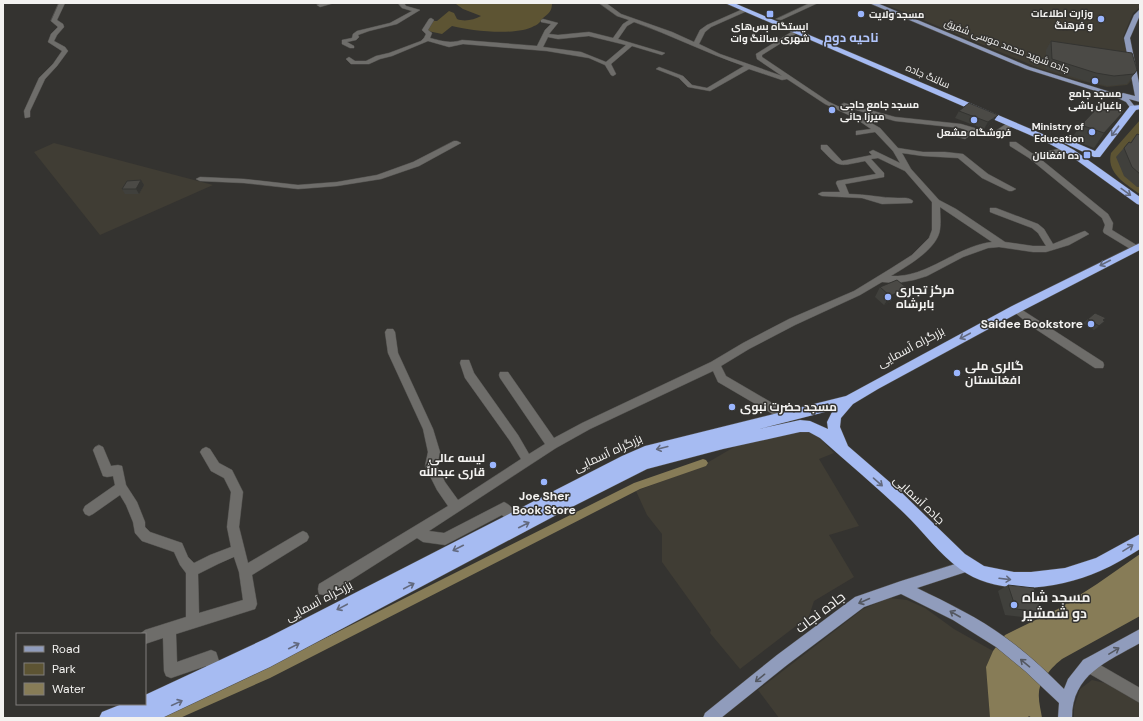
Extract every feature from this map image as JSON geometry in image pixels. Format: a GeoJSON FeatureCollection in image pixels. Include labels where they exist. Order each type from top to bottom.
{"type":"FeatureCollection","features":[{"type":"Feature","properties":{"kind":"highway","name":"سالنگ جاده"},"geometry":{"type":"LineString","coordinates":[[728,3],[779,19],[1096,155]]}},
{"type":"Feature","properties":{"kind":"highway","name":"سالنگ جاده"},"geometry":{"type":"LineString","coordinates":[[743,7],[795,32],[1011,123],[1066,149],[1140,202]]}},
{"type":"Feature","properties":{"kind":"highway"},"geometry":{"type":"LineString","coordinates":[[1112,182],[1099,163],[1096,155],[1138,104]]}},
{"type":"Feature","properties":{"kind":"highway","name":"بزرگراه آسمایی"},"geometry":{"type":"LineString","coordinates":[[146,704],[214,673],[273,644],[608,468],[645,452],[849,400],[874,385],[1016,309],[1137,247]]}},
{"type":"Feature","properties":{"kind":"highway"},"geometry":{"type":"LineString","coordinates":[[849,400],[836,412],[833,420],[834,434],[849,456]]}},
{"type":"Feature","properties":{"kind":"highway"},"geometry":{"type":"LineString","coordinates":[[141,718],[173,705],[242,672],[342,621],[497,538],[655,460],[723,443],[806,426],[825,434],[849,456]]}},
{"type":"Feature","properties":{"kind":"highway","name":"جاده آسمایی"},"geometry":{"type":"LineString","coordinates":[[849,456],[904,504],[968,566]]}},
{"type":"Feature","properties":{"kind":"highway"},"geometry":{"type":"LineString","coordinates":[[968,566],[988,576],[1003,580],[1046,578],[1094,567],[1140,541]]}},
{"type":"Feature","properties":{"kind":"highway","name":"بزرگراه آسمایی"},"geometry":{"type":"LineString","coordinates":[[108,718],[142,705]]}},
{"type":"Feature","properties":{"kind":"main road","name":"جاده شهید محمد موسی شفیق"},"geometry":{"type":"LineString","coordinates":[[872,3],[1039,72],[1138,104]]}},
{"type":"Feature","properties":{"kind":"main road","name":"جاده شهید محمد موسی شفیق"},"geometry":{"type":"LineString","coordinates":[[879,3],[1036,68],[1138,104]]}},
{"type":"Feature","properties":{"kind":"main road"},"geometry":{"type":"LineString","coordinates":[[1138,104],[1127,38],[1140,11]]}},
{"type":"Feature","properties":{"kind":"main road","name":"جاده نجات"},"geometry":{"type":"LineString","coordinates":[[710,718],[782,660],[860,602],[900,587],[968,566]]}},
{"type":"Feature","properties":{"kind":"main road"},"geometry":{"type":"LineString","coordinates":[[900,587],[951,612],[989,634],[1067,701]]}},
{"type":"Feature","properties":{"kind":"main road"},"geometry":{"type":"LineString","coordinates":[[1065,718],[1067,701],[1073,684],[1088,665],[1140,636]]}},
{"type":"Feature","properties":{"kind":"street"},"geometry":{"type":"LineString","coordinates":[[27,117],[27,111],[42,78],[55,65],[65,51],[63,48],[51,42],[54,34],[61,27],[54,20],[54,17],[60,10],[62,3]]}},
{"type":"Feature","properties":{"kind":"street"},"geometry":{"type":"LineString","coordinates":[[320,5],[331,3]]}},
{"type":"Feature","properties":{"kind":"street"},"geometry":{"type":"LineString","coordinates":[[352,47],[344,43],[344,41],[354,39],[356,36],[355,35],[359,32],[400,21],[417,10],[404,7],[401,3]]}},
{"type":"Feature","properties":{"kind":"street"},"geometry":{"type":"LineString","coordinates":[[602,3],[620,15],[696,44],[718,55],[790,80],[794,80]]}},
{"type":"Feature","properties":{"kind":"street"},"geometry":{"type":"LineString","coordinates":[[779,19],[815,3]]}},
{"type":"Feature","properties":{"kind":"street"},"geometry":{"type":"LineString","coordinates":[[696,44],[702,31],[743,7]]}},
{"type":"Feature","properties":{"kind":"street"},"geometry":{"type":"LineString","coordinates":[[428,39],[429,33],[425,30],[431,20]]}},
{"type":"Feature","properties":{"kind":"street"},"geometry":{"type":"LineString","coordinates":[[615,39],[625,25],[633,20]]}},
{"type":"Feature","properties":{"kind":"street"},"geometry":{"type":"LineString","coordinates":[[540,48],[548,30],[556,23],[543,21]]}},
{"type":"Feature","properties":{"kind":"street"},"geometry":{"type":"LineString","coordinates":[[795,32],[758,56],[823,99],[857,117],[877,130],[896,150],[908,170],[936,202],[947,206],[978,231],[1001,243],[1033,250],[1043,250],[1085,234]]}},
{"type":"Feature","properties":{"kind":"street"},"geometry":{"type":"LineString","coordinates":[[547,35],[558,37],[589,34],[615,39],[662,53]]}},
{"type":"Feature","properties":{"kind":"street"},"geometry":{"type":"LineString","coordinates":[[349,59],[353,63],[367,63],[378,57],[390,55],[428,39],[458,45],[462,42],[540,48],[559,52],[582,54],[607,64],[613,74]]}},
{"type":"Feature","properties":{"kind":"street"},"geometry":{"type":"LineString","coordinates":[[607,64],[631,44]]}},
{"type":"Feature","properties":{"kind":"street"},"geometry":{"type":"LineString","coordinates":[[659,68],[681,76],[690,86],[708,90],[749,66]]}},
{"type":"Feature","properties":{"kind":"street"},"geometry":{"type":"LineString","coordinates":[[823,99],[895,119],[960,126],[994,134],[1011,123]]}},
{"type":"Feature","properties":{"kind":"street"},"geometry":{"type":"LineString","coordinates":[[859,133],[877,130]]}},
{"type":"Feature","properties":{"kind":"street"},"geometry":{"type":"LineString","coordinates":[[951,134],[965,137],[974,130]]}},
{"type":"Feature","properties":{"kind":"street"},"geometry":{"type":"LineString","coordinates":[[200,180],[244,181],[298,187],[337,184],[378,177],[393,172],[416,164],[457,143]]}},
{"type":"Feature","properties":{"kind":"street"},"geometry":{"type":"LineString","coordinates":[[1013,144],[1032,156],[1106,216],[1109,220],[1109,227],[1106,231],[1137,247]]}},
{"type":"Feature","properties":{"kind":"street"},"geometry":{"type":"LineString","coordinates":[[824,147],[839,162],[867,159],[875,154],[908,170]]}},
{"type":"Feature","properties":{"kind":"street"},"geometry":{"type":"LineString","coordinates":[[1032,156],[1066,149]]}},
{"type":"Feature","properties":{"kind":"street"},"geometry":{"type":"LineString","coordinates":[[896,150],[923,154],[960,156],[985,176],[1012,189]]}},
{"type":"Feature","properties":{"kind":"street"},"geometry":{"type":"LineString","coordinates":[[867,159],[881,175],[840,183],[847,197],[862,196],[882,201],[909,201]]}},
{"type":"Feature","properties":{"kind":"street"},"geometry":{"type":"LineString","coordinates":[[822,194],[845,194]]}},
{"type":"Feature","properties":{"kind":"street"},"geometry":{"type":"LineString","coordinates":[[324,589],[456,508],[527,460],[586,426],[715,365],[785,325],[857,293],[882,279],[915,257],[929,244],[936,230],[936,202]]}},
{"type":"Feature","properties":{"kind":"street"},"geometry":{"type":"LineString","coordinates":[[993,210],[1004,216],[1023,221],[1037,228],[1051,247]]}},
{"type":"Feature","properties":{"kind":"street"},"geometry":{"type":"LineString","coordinates":[[882,279],[896,281],[916,278],[965,253],[987,245],[1001,243]]}},
{"type":"Feature","properties":{"kind":"street"},"geometry":{"type":"LineString","coordinates":[[1033,250],[1039,258]]}},
{"type":"Feature","properties":{"kind":"street"},"geometry":{"type":"LineString","coordinates":[[1016,309],[1046,331],[1100,365]]}},
{"type":"Feature","properties":{"kind":"street"},"geometry":{"type":"LineString","coordinates":[[390,332],[398,368],[428,429],[434,452],[431,466],[456,508]]}},
{"type":"Feature","properties":{"kind":"street"},"geometry":{"type":"LineString","coordinates":[[465,363],[469,375],[514,438],[527,460]]}},
{"type":"Feature","properties":{"kind":"street"},"geometry":{"type":"LineString","coordinates":[[715,365],[722,379],[787,417]]}},
{"type":"Feature","properties":{"kind":"street"},"geometry":{"type":"LineString","coordinates":[[504,375],[552,445]]}},
{"type":"Feature","properties":{"kind":"street"},"geometry":{"type":"LineString","coordinates":[[99,450],[107,472],[118,470],[121,487],[131,502],[139,522],[138,529],[146,537],[178,547],[184,561],[192,571],[193,621]]}},
{"type":"Feature","properties":{"kind":"street"},"geometry":{"type":"LineString","coordinates":[[146,637],[250,604],[245,572],[233,527],[237,492],[228,474],[215,467],[206,452]]}},
{"type":"Feature","properties":{"kind":"street"},"geometry":{"type":"LineString","coordinates":[[89,510],[121,487]]}},
{"type":"Feature","properties":{"kind":"street"},"geometry":{"type":"LineString","coordinates":[[418,530],[422,536],[444,539],[504,508],[513,518]]}},
{"type":"Feature","properties":{"kind":"street"},"geometry":{"type":"LineString","coordinates":[[245,572],[294,540]]}},
{"type":"Feature","properties":{"kind":"street"},"geometry":{"type":"LineString","coordinates":[[192,571],[214,559],[238,550]]}},
{"type":"Feature","properties":{"kind":"street"},"geometry":{"type":"LineString","coordinates":[[169,629],[171,671],[211,657],[214,673]]}},
{"type":"Feature","properties":{"kind":"street"},"geometry":{"type":"LineString","coordinates":[[1088,665],[1140,696]]}},
{"type":"Feature","properties":{"kind":"shaded area"},"geometry":{"type":"Polygon","coordinates":[[[882,3],[1140,3],[1140,7],[1133,13],[1123,37],[1132,80],[1127,85],[1107,87],[1041,69],[882,3]]]}},
{"type":"Feature","properties":{"kind":"shaded area"},"geometry":{"type":"Polygon","coordinates":[[[54,143],[213,185],[100,235],[34,152],[54,143]]]}},
{"type":"Feature","properties":{"kind":"shaded area"},"geometry":{"type":"Polygon","coordinates":[[[807,431],[817,435],[834,453],[819,459],[859,526],[829,535],[854,577],[814,601],[809,616],[740,669],[710,633],[711,630],[662,562],[662,534],[647,515],[636,491],[700,467],[741,443],[807,431]]]}},
{"type":"Feature","properties":{"kind":"shaded area"},"geometry":{"type":"Polygon","coordinates":[[[889,598],[907,600],[925,608],[954,629],[993,651],[986,667],[990,718],[779,718],[758,690],[863,609],[889,598]]]}},
{"type":"Feature","properties":{"kind":"shaded area"},"geometry":{"type":"Polygon","coordinates":[[[1092,680],[1113,685],[1140,701],[1140,717],[1074,718],[1074,707],[1080,689],[1092,680]]]}},
{"type":"Feature","properties":{"kind":"green space"},"geometry":{"type":"Polygon","coordinates":[[[552,3],[550,12],[539,23],[527,29],[494,32],[470,30],[452,26],[442,34],[428,31],[433,21],[437,21],[449,11],[454,13],[457,19],[460,20],[475,19],[481,16],[463,9],[456,4],[552,3]]]}},
{"type":"Feature","properties":{"kind":"green space"},"geometry":{"type":"Polygon","coordinates":[[[1140,120],[1140,194],[1118,177],[1111,166],[1110,160],[1111,153],[1140,120]]]}},
{"type":"Feature","properties":{"kind":"water"},"geometry":{"type":"Polygon","coordinates":[[[1140,554],[1140,616],[1062,659],[1055,665],[1044,678],[1040,687],[1039,699],[1042,718],[1032,718],[1029,716],[1027,718],[990,718],[986,667],[993,651],[1005,635],[1058,609],[1140,554]]]}},
{"type":"Feature","properties":{"kind":"building"},"geometry":{"type":"Polygon","coordinates":[[[1051,41],[1132,53],[1137,70],[1134,74],[1114,76],[1096,73],[1052,59],[1051,41]]]}},
{"type":"Feature","properties":{"kind":"building"},"geometry":{"type":"Polygon","coordinates":[[[969,103],[998,115],[988,122],[959,111],[969,103]]]}},
{"type":"Feature","properties":{"kind":"building"},"geometry":{"type":"Polygon","coordinates":[[[1102,103],[1124,111],[1104,133],[1081,125],[1102,103]]]}},
{"type":"Feature","properties":{"kind":"building"},"geometry":{"type":"Polygon","coordinates":[[[1137,134],[1140,135],[1140,174],[1132,167],[1124,148],[1129,142],[1131,143],[1137,134]]]}},
{"type":"Feature","properties":{"kind":"building"},"geometry":{"type":"Polygon","coordinates":[[[141,180],[136,189],[122,189],[127,181],[141,180]]]}},
{"type":"Feature","properties":{"kind":"building"},"geometry":{"type":"Polygon","coordinates":[[[897,280],[907,288],[890,296],[880,287],[897,280]]]}},
{"type":"Feature","properties":{"kind":"building"},"geometry":{"type":"Polygon","coordinates":[[[1095,313],[1106,318],[1103,320],[1105,321],[1099,326],[1088,319],[1095,313]]]}},
{"type":"Feature","properties":{"kind":"building"},"geometry":{"type":"Polygon","coordinates":[[[1008,585],[1034,588],[1042,612],[1016,609],[1008,585]]]}},
{"type":"Feature","properties":{"kind":"waterway"},"geometry":{"type":"LineString","coordinates":[[167,718],[266,674],[339,638],[637,486],[703,463]]}},
{"type":"Feature","properties":{"kind":"place","name":"ایستگاه بس‌های شهری سالنگ وات"},"geometry":{"type":"Point","coordinates":[770,14]}},
{"type":"Feature","properties":{"kind":"place","name":"مسجد ولایت"},"geometry":{"type":"Point","coordinates":[861,14]}},
{"type":"Feature","properties":{"kind":"place","name":"وزارت اطلاعات و فرهنگ"},"geometry":{"type":"Point","coordinates":[1101,19]}},
{"type":"Feature","properties":{"kind":"place","name":"مسجد جامع باغبان باشی"},"geometry":{"type":"Point","coordinates":[1095,81]}},
{"type":"Feature","properties":{"kind":"place","name":"مسجد جامع حاجی میرزا جانی"},"geometry":{"type":"Point","coordinates":[832,110]}},
{"type":"Feature","properties":{"kind":"place","name":"فروشگاه مشعل"},"geometry":{"type":"Point","coordinates":[974,120]}},
{"type":"Feature","properties":{"kind":"place","name":"Ministry of Education"},"geometry":{"type":"Point","coordinates":[1092,132]}},
{"type":"Feature","properties":{"kind":"place","name":"ده افغانان"},"geometry":{"type":"Point","coordinates":[1087,155]}},
{"type":"Feature","properties":{"kind":"place","name":"مرکز تجاری بابرشاه"},"geometry":{"type":"Point","coordinates":[888,297]}},
{"type":"Feature","properties":{"kind":"place","name":"Saidee Bookstore"},"geometry":{"type":"Point","coordinates":[1091,324]}},
{"type":"Feature","properties":{"kind":"place","name":"گالری ملی افغانستان"},"geometry":{"type":"Point","coordinates":[957,373]}},
{"type":"Feature","properties":{"kind":"place","name":"مسجد حضرت نبوی"},"geometry":{"type":"Point","coordinates":[732,407]}},
{"type":"Feature","properties":{"kind":"place","name":"لیسه عالی قاری عبدالله"},"geometry":{"type":"Point","coordinates":[493,465]}},
{"type":"Feature","properties":{"kind":"place","name":"Joe Sher Book Store"},"geometry":{"type":"Point","coordinates":[544,482]}},
{"type":"Feature","properties":{"kind":"place","name":"مسجد شاه دو شمشیر"},"geometry":{"type":"Point","coordinates":[1014,605]}},
{"type":"Feature","properties":{"kind":"district","name":"ناحیه دوم"},"geometry":{"type":"Point","coordinates":[851,37]}}]}
